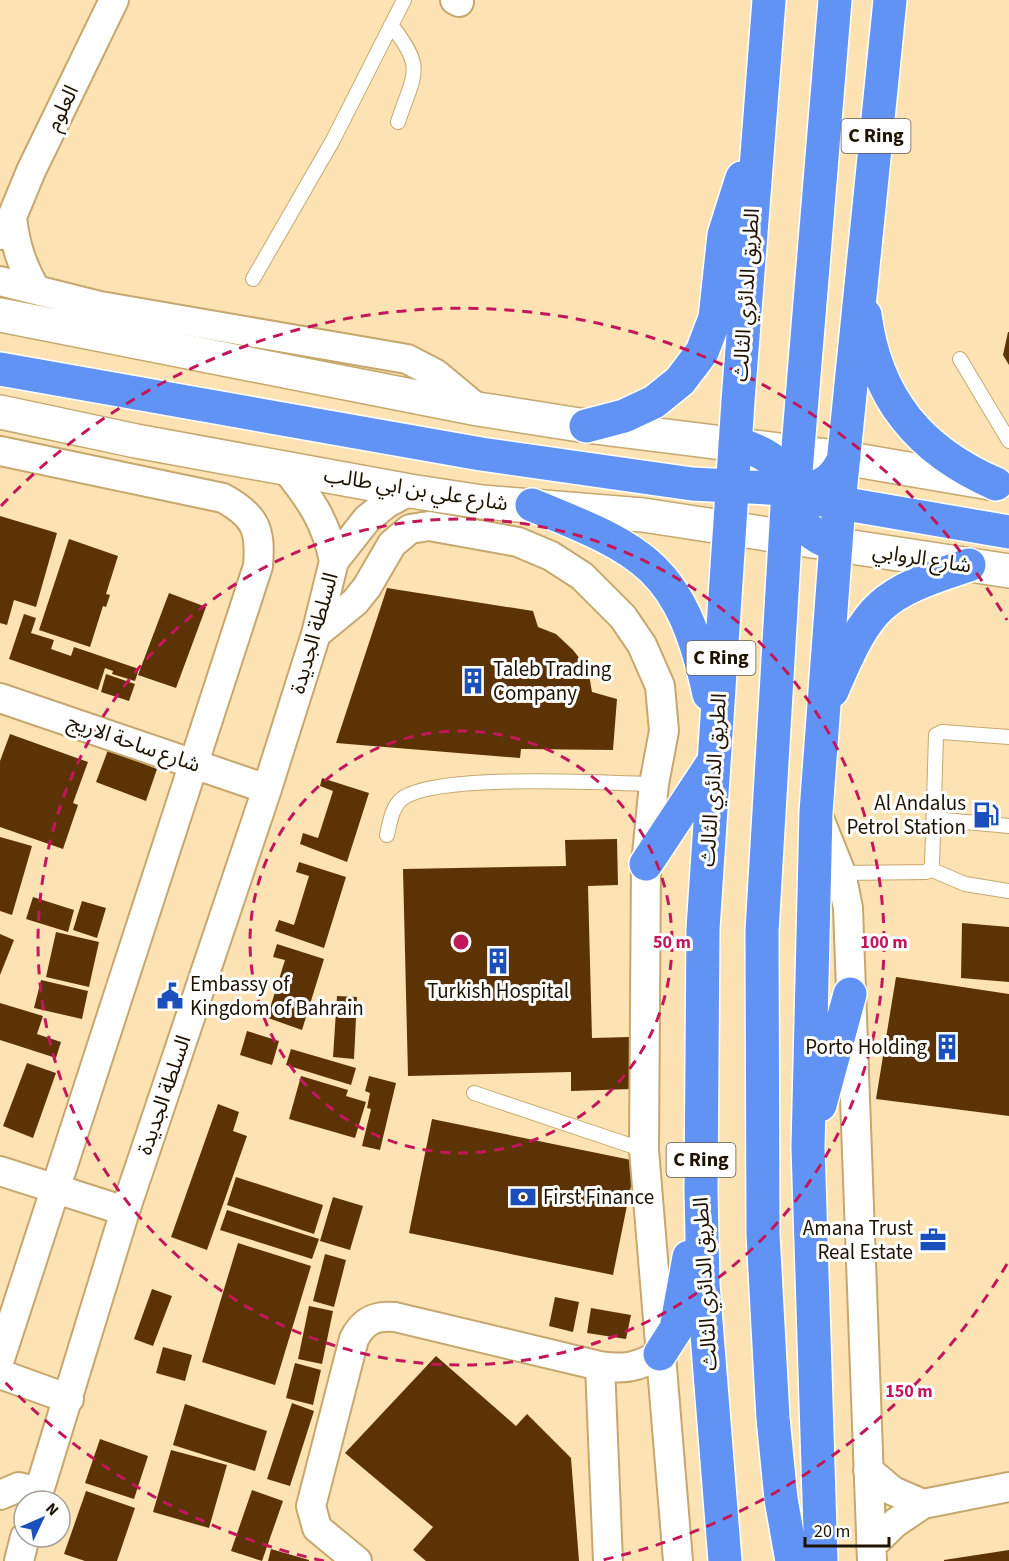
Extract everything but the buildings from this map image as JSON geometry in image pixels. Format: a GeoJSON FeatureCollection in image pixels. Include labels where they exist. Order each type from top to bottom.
{"type":"FeatureCollection","features":[{"type":"Feature","properties":{"kind":"highway","name":"الطريق الدائري الثالث"},"geometry":{"type":"LineString","coordinates":[[725,1561],[704,1296],[701,1190],[704,929],[735,443],[756,150],[770,0]]}},
{"type":"Feature","properties":{"kind":"highway"},"geometry":{"type":"LineString","coordinates":[[792,1561],[781,1499],[773,1418],[763,1234],[762,931],[787,538],[835,0]]}},
{"type":"Feature","properties":{"kind":"highway","name":"C Ring"},"geometry":{"type":"LineString","coordinates":[[821,1561],[808,1147],[816,812],[821,714],[839,503],[890,0]]}},
{"type":"Feature","properties":{"kind":"highway"},"geometry":{"type":"LineString","coordinates":[[586,426],[624,416],[654,402],[680,381],[702,352],[715,318],[724,235],[739,187],[756,150]]}},
{"type":"Feature","properties":{"kind":"highway"},"geometry":{"type":"LineString","coordinates":[[861,273],[868,330],[890,395],[921,437],[934,449],[958,466],[1003,486]]}},
{"type":"Feature","properties":{"kind":"highway"},"geometry":{"type":"LineString","coordinates":[[0,369],[481,454],[692,484],[791,493],[1009,532]]}},
{"type":"Feature","properties":{"kind":"highway"},"geometry":{"type":"LineString","coordinates":[[735,443],[766,454],[780,468],[804,526],[818,538],[836,545]]}},
{"type":"Feature","properties":{"kind":"highway"},"geometry":{"type":"LineString","coordinates":[[729,528],[751,504],[765,498],[810,489],[828,482],[844,458]]}},
{"type":"Feature","properties":{"kind":"highway"},"geometry":{"type":"LineString","coordinates":[[532,505],[616,541],[649,563],[664,580],[680,605],[701,656],[717,727]]}},
{"type":"Feature","properties":{"kind":"highway"},"geometry":{"type":"LineString","coordinates":[[821,714],[856,635],[874,611],[907,587],[969,565]]}},
{"type":"Feature","properties":{"kind":"highway"},"geometry":{"type":"LineString","coordinates":[[646,864],[715,759]]}},
{"type":"Feature","properties":{"kind":"highway"},"geometry":{"type":"LineString","coordinates":[[808,1147],[850,994]]}},
{"type":"Feature","properties":{"kind":"highway"},"geometry":{"type":"LineString","coordinates":[[660,1354],[676,1329],[701,1190]]}},
{"type":"Feature","properties":{"kind":"main road"},"geometry":{"type":"LineString","coordinates":[[0,315],[478,409],[586,426],[844,458],[1003,486]]}},
{"type":"Feature","properties":{"kind":"main road","name":"شارع علي بن ابي طالب"},"geometry":{"type":"LineString","coordinates":[[0,412],[286,469],[410,491],[482,502],[643,515],[836,545]]}},
{"type":"Feature","properties":{"kind":"main road","name":"شارع الروابي"},"geometry":{"type":"LineString","coordinates":[[836,545],[1009,571]]}},
{"type":"Feature","properties":{"kind":"street","name":"العلوم"},"geometry":{"type":"LineString","coordinates":[[36,290],[23,268],[15,243],[6,226],[30,171],[114,0]]}},
{"type":"Feature","properties":{"kind":"street"},"geometry":{"type":"LineString","coordinates":[[0,281],[100,306],[407,359],[436,374],[478,409]]}},
{"type":"Feature","properties":{"kind":"street"},"geometry":{"type":"LineString","coordinates":[[0,451],[223,498],[244,510],[255,525],[260,544],[258,567],[0,1359]]}},
{"type":"Feature","properties":{"kind":"street","name":"السلطة الجديدة"},"geometry":{"type":"LineString","coordinates":[[286,469],[318,511],[329,535],[334,561]]}},
{"type":"Feature","properties":{"kind":"street","name":"السلطة الجديدة"},"geometry":{"type":"LineString","coordinates":[[39,1489],[69,1399],[125,1211],[267,789],[316,634],[334,561],[367,519],[387,503],[410,491]]}},
{"type":"Feature","properties":{"kind":"street"},"geometry":{"type":"LineString","coordinates":[[316,634],[355,602],[367,587],[392,544],[410,528],[429,526],[518,542],[582,576],[623,617],[642,645],[660,686],[664,732],[654,784],[646,864],[644,1150],[678,1561]]}},
{"type":"Feature","properties":{"kind":"street","name":"شارع ساحة الاريج"},"geometry":{"type":"LineString","coordinates":[[0,698],[267,789]]}},
{"type":"Feature","properties":{"kind":"street"},"geometry":{"type":"LineString","coordinates":[[816,812],[841,873],[848,908],[872,1553]]}},
{"type":"Feature","properties":{"kind":"street"},"geometry":{"type":"LineString","coordinates":[[0,1171],[125,1211]]}},
{"type":"Feature","properties":{"kind":"street"},"geometry":{"type":"LineString","coordinates":[[357,1561],[317,1528],[311,1506],[354,1339],[360,1328],[370,1319],[382,1316],[395,1317],[623,1370],[647,1363],[660,1354]]}},
{"type":"Feature","properties":{"kind":"street"},"geometry":{"type":"LineString","coordinates":[[600,1366],[608,1561]]}},
{"type":"Feature","properties":{"kind":"street"},"geometry":{"type":"LineString","coordinates":[[0,1374],[69,1399]]}},
{"type":"Feature","properties":{"kind":"street"},"geometry":{"type":"LineString","coordinates":[[868,1470],[893,1491],[923,1504]]}},
{"type":"Feature","properties":{"kind":"street"},"geometry":{"type":"LineString","coordinates":[[872,1553],[895,1522],[923,1504],[1009,1487]]}},
{"type":"Feature","properties":{"kind":"lane"},"geometry":{"type":"LineString","coordinates":[[254,279],[333,140],[404,0]]}},
{"type":"Feature","properties":{"kind":"lane"},"geometry":{"type":"LineString","coordinates":[[391,25],[413,56],[416,68],[398,122]]}},
{"type":"Feature","properties":{"kind":"lane"},"geometry":{"type":"LineString","coordinates":[[960,359],[1009,441]]}},
{"type":"Feature","properties":{"kind":"lane"},"geometry":{"type":"LineString","coordinates":[[930,869],[936,735],[942,732],[1009,737]]}},
{"type":"Feature","properties":{"kind":"lane"},"geometry":{"type":"LineString","coordinates":[[387,835],[394,809],[402,799],[418,790],[472,783],[654,784]]}},
{"type":"Feature","properties":{"kind":"lane"},"geometry":{"type":"LineString","coordinates":[[934,819],[1009,826]]}},
{"type":"Feature","properties":{"kind":"lane"},"geometry":{"type":"LineString","coordinates":[[841,873],[924,873],[930,869]]}},
{"type":"Feature","properties":{"kind":"lane"},"geometry":{"type":"LineString","coordinates":[[930,869],[965,885],[1009,891]]}},
{"type":"Feature","properties":{"kind":"lane"},"geometry":{"type":"LineString","coordinates":[[474,1093],[644,1150]]}},
{"type":"Feature","properties":{"kind":"place","name":"Taleb Trading Company"},"geometry":{"type":"Point","coordinates":[473,681]}},
{"type":"Feature","properties":{"kind":"place","name":"Al Andalus Petrol Station"},"geometry":{"type":"Point","coordinates":[986,815]}},
{"type":"Feature","properties":{"kind":"place","name":"Turkish Hospital"},"geometry":{"type":"Point","coordinates":[498,961]}},
{"type":"Feature","properties":{"kind":"place","name":"Embassy of Kingdom of Bahrain"},"geometry":{"type":"Point","coordinates":[170,996]}},
{"type":"Feature","properties":{"kind":"place","name":"Porto Holding"},"geometry":{"type":"Point","coordinates":[947,1047]}},
{"type":"Feature","properties":{"kind":"place","name":"First Finance"},"geometry":{"type":"Point","coordinates":[523,1197]}},
{"type":"Feature","properties":{"kind":"place","name":"Amana Trust Real Estate"},"geometry":{"type":"Point","coordinates":[933,1240]}}]}
